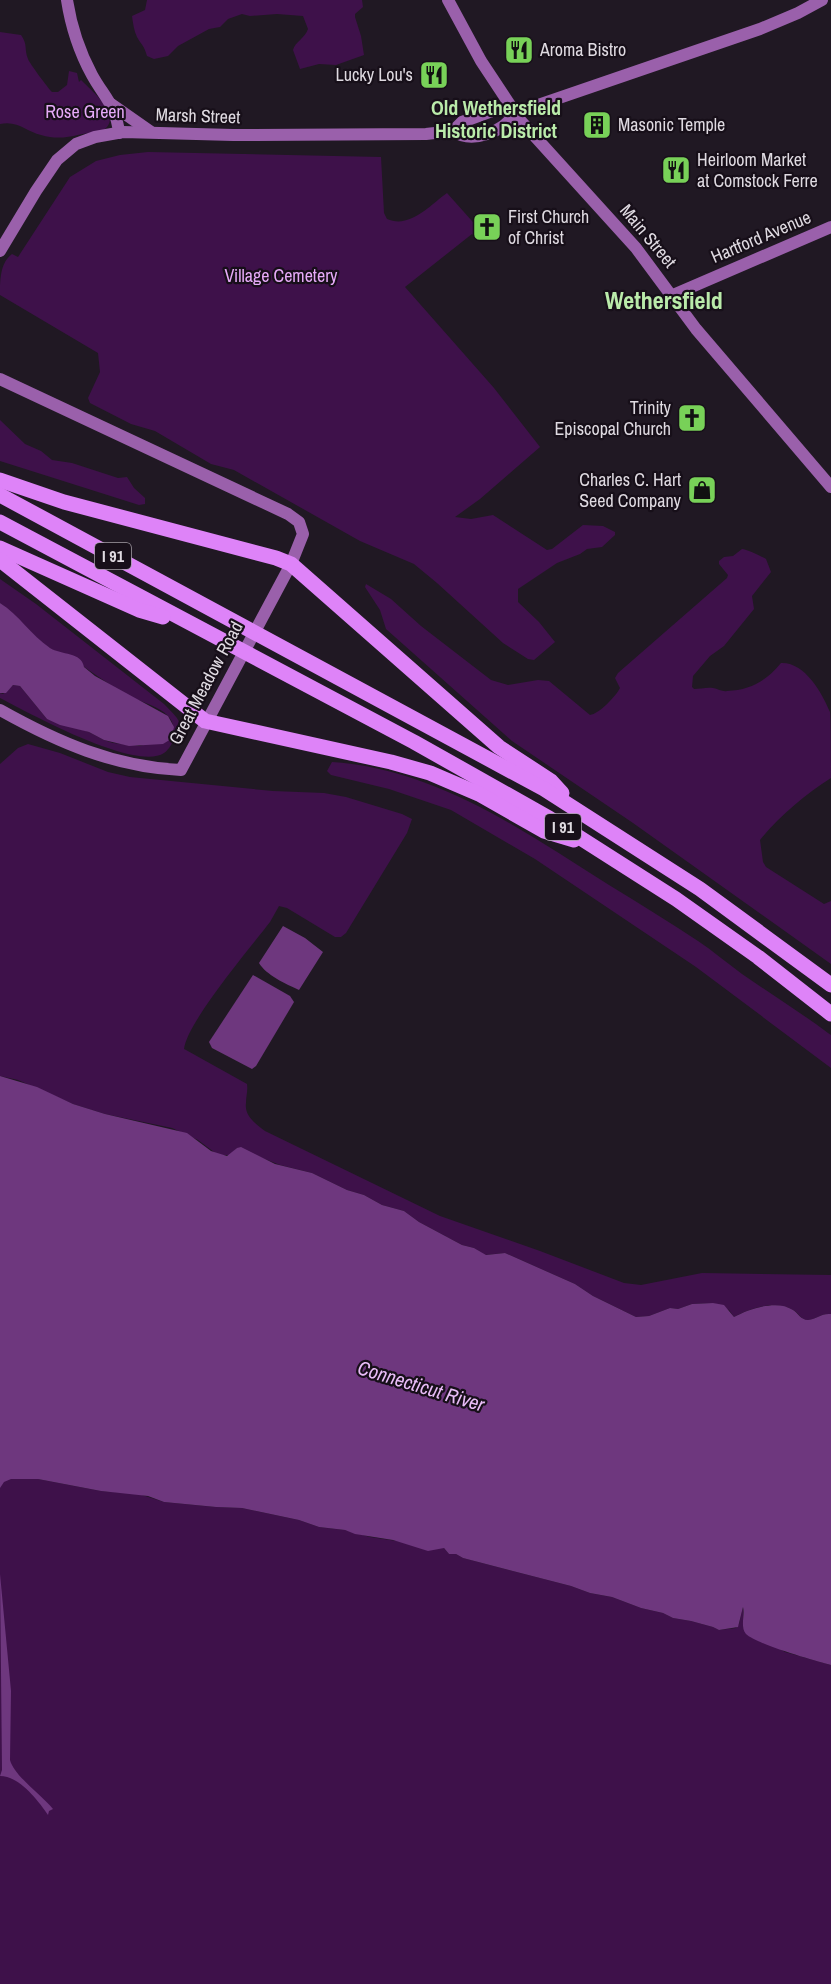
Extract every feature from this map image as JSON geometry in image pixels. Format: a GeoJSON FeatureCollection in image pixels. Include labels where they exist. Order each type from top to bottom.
{"type":"FeatureCollection","features":[{"type":"Feature","properties":{"kind":"highway"},"geometry":{"type":"LineString","coordinates":[[0,480],[64,502],[270,556],[291,564],[485,735],[509,754],[551,781],[581,812]]}},
{"type":"Feature","properties":{"kind":"highway","name":"I 91"},"geometry":{"type":"LineString","coordinates":[[0,495],[501,765],[581,812],[709,895],[831,985]]}},
{"type":"Feature","properties":{"kind":"highway","name":"I 91"},"geometry":{"type":"LineString","coordinates":[[0,522],[469,773],[598,848],[720,930],[831,1014]]}},
{"type":"Feature","properties":{"kind":"highway"},"geometry":{"type":"LineString","coordinates":[[0,549],[139,610],[185,621]]}},
{"type":"Feature","properties":{"kind":"highway"},"geometry":{"type":"LineString","coordinates":[[0,560],[184,707],[205,721],[391,762],[430,773],[478,794],[544,831],[598,848]]}},
{"type":"Feature","properties":{"kind":"street"},"geometry":{"type":"LineString","coordinates":[[67,0],[71,22],[82,54],[93,78],[117,117],[119,133]]}},
{"type":"Feature","properties":{"kind":"street","name":"Main Street"},"geometry":{"type":"LineString","coordinates":[[448,0],[482,61],[530,133],[625,235],[720,358],[831,487]]}},
{"type":"Feature","properties":{"kind":"street"},"geometry":{"type":"LineString","coordinates":[[515,113],[760,29],[798,14],[822,0]]}},
{"type":"Feature","properties":{"kind":"street"},"geometry":{"type":"LineString","coordinates":[[109,102],[152,133]]}},
{"type":"Feature","properties":{"kind":"street","name":"Marsh Street"},"geometry":{"type":"LineString","coordinates":[[0,251],[42,181],[61,156],[76,144],[90,138],[119,133],[350,135],[426,134],[453,131],[465,137],[493,132],[507,124],[515,113],[503,110],[492,111],[462,122],[453,131]]}},
{"type":"Feature","properties":{"kind":"street","name":"Hartford Avenue"},"geometry":{"type":"LineString","coordinates":[[673,295],[831,227]]}},
{"type":"Feature","properties":{"kind":"street","name":"Great Meadow Road"},"geometry":{"type":"LineString","coordinates":[[0,380],[288,514],[301,526],[303,537],[291,564],[205,721],[181,770],[127,764],[87,753],[0,710]]}},
{"type":"Feature","properties":{"kind":"green space"},"geometry":{"type":"Polygon","coordinates":[[[147,0],[362,0],[363,7],[355,14],[355,17],[364,55],[336,65],[319,64],[300,69],[293,50],[308,29],[303,16],[242,14],[178,46],[168,56],[154,59],[147,56],[137,37],[132,16],[145,10],[147,0]]]}},
{"type":"Feature","properties":{"kind":"green space","name":"Rose Green"},"geometry":{"type":"Polygon","coordinates":[[[0,32],[21,35],[29,62],[52,92],[58,92],[67,85],[69,71],[77,73],[79,82],[81,80],[104,105],[110,119],[108,126],[102,131],[57,138],[36,134],[12,124],[0,124],[0,32]]]}},
{"type":"Feature","properties":{"kind":"green space","name":"Village Cemetery"},"geometry":{"type":"Polygon","coordinates":[[[148,152],[381,157],[384,213],[387,219],[404,221],[412,218],[447,193],[480,230],[405,287],[494,388],[540,447],[480,499],[455,517],[471,519],[493,515],[547,550],[552,549],[583,525],[603,526],[615,532],[615,535],[602,547],[587,549],[557,563],[518,589],[518,602],[539,622],[555,642],[534,660],[528,659],[503,643],[414,564],[360,541],[234,470],[211,464],[155,431],[131,424],[90,403],[88,398],[100,372],[98,353],[0,295],[5,262],[12,254],[18,257],[70,177],[96,161],[120,155],[148,152]]]}},
{"type":"Feature","properties":{"kind":"green space"},"geometry":{"type":"Polygon","coordinates":[[[0,420],[25,444],[41,451],[52,460],[72,463],[118,478],[127,477],[134,488],[145,498],[145,504],[139,505],[0,461],[0,420]]]}},
{"type":"Feature","properties":{"kind":"green space"},"geometry":{"type":"Polygon","coordinates":[[[742,549],[766,559],[771,572],[752,596],[754,609],[724,646],[710,656],[693,676],[692,687],[725,691],[743,689],[764,680],[781,663],[790,664],[812,680],[827,704],[830,712],[831,778],[793,806],[760,840],[763,862],[766,867],[824,904],[831,901],[831,964],[633,823],[512,741],[386,629],[380,610],[365,587],[366,584],[391,599],[421,626],[491,680],[508,685],[538,680],[549,681],[590,715],[611,700],[620,688],[615,678],[618,673],[727,578],[728,575],[719,561],[724,557],[733,556],[742,549]]]}},
{"type":"Feature","properties":{"kind":"green space"},"geometry":{"type":"Polygon","coordinates":[[[0,579],[36,604],[172,712],[180,728],[166,752],[150,757],[131,755],[107,748],[57,727],[0,698],[0,693],[3,694],[13,685],[20,686],[47,719],[89,732],[113,743],[139,746],[151,743],[163,744],[171,734],[173,727],[168,716],[160,710],[110,685],[77,662],[42,642],[0,603],[0,579]]]}},
{"type":"Feature","properties":{"kind":"green space"},"geometry":{"type":"Polygon","coordinates":[[[28,744],[60,753],[108,772],[130,777],[273,791],[324,793],[346,797],[412,819],[407,833],[346,933],[341,937],[335,937],[287,908],[279,906],[270,922],[196,1021],[188,1037],[184,1049],[247,1084],[247,1112],[251,1119],[265,1131],[440,1216],[624,1283],[641,1285],[702,1273],[831,1275],[831,1314],[806,1320],[786,1307],[771,1305],[755,1308],[734,1317],[729,1310],[713,1303],[692,1304],[678,1309],[670,1308],[649,1316],[636,1317],[593,1296],[575,1284],[505,1253],[485,1255],[419,1222],[404,1211],[382,1205],[312,1173],[280,1165],[237,1148],[230,1155],[218,1155],[198,1140],[172,1128],[105,1114],[73,1104],[18,1080],[0,1076],[0,764],[18,748],[28,744]]]}},
{"type":"Feature","properties":{"kind":"green space"},"geometry":{"type":"Polygon","coordinates":[[[332,762],[370,767],[443,790],[478,806],[544,844],[698,941],[831,1035],[831,1068],[696,967],[535,859],[451,810],[389,789],[331,775],[327,771],[332,762]]]}},
{"type":"Feature","properties":{"kind":"green space"},"geometry":{"type":"Polygon","coordinates":[[[0,1476],[11,1479],[38,1479],[101,1491],[139,1494],[164,1502],[242,1508],[299,1520],[319,1527],[444,1548],[449,1554],[612,1597],[673,1618],[719,1630],[736,1628],[743,1607],[743,1627],[785,1652],[831,1665],[831,1984],[0,1984],[0,1476]]]}},
{"type":"Feature","properties":{"kind":"water"},"geometry":{"type":"Polygon","coordinates":[[[0,603],[50,648],[75,656],[95,676],[168,716],[174,727],[171,739],[163,744],[129,746],[104,740],[89,732],[60,725],[47,719],[20,686],[13,685],[6,693],[0,693],[0,603]]]}},
{"type":"Feature","properties":{"kind":"water"},"geometry":{"type":"Polygon","coordinates":[[[283,926],[305,938],[323,952],[299,990],[271,975],[259,963],[283,926]]]}},
{"type":"Feature","properties":{"kind":"water"},"geometry":{"type":"Polygon","coordinates":[[[253,975],[290,996],[294,1002],[252,1069],[212,1048],[209,1042],[253,975]]]}},
{"type":"Feature","properties":{"kind":"water","name":"Connecticut River"},"geometry":{"type":"Polygon","coordinates":[[[0,1076],[37,1087],[73,1104],[105,1114],[187,1133],[211,1151],[227,1156],[241,1147],[275,1164],[312,1173],[382,1205],[404,1211],[419,1222],[462,1245],[474,1248],[486,1255],[505,1253],[575,1284],[593,1296],[636,1317],[649,1316],[670,1308],[678,1309],[692,1304],[713,1303],[724,1305],[734,1317],[755,1308],[771,1305],[793,1310],[806,1320],[831,1314],[831,1665],[786,1652],[752,1638],[743,1628],[743,1607],[738,1627],[719,1630],[673,1618],[612,1597],[449,1554],[444,1548],[428,1551],[393,1540],[319,1527],[299,1520],[242,1508],[164,1502],[148,1496],[101,1491],[38,1479],[11,1479],[4,1482],[0,1488],[0,1076]]]}},
{"type":"Feature","properties":{"kind":"water"},"geometry":{"type":"Polygon","coordinates":[[[0,1574],[11,1691],[10,1760],[22,1779],[53,1809],[48,1815],[21,1784],[0,1776],[2,1770],[0,1574]]]}},
{"type":"Feature","properties":{"kind":"place","name":"Aroma Bistro"},"geometry":{"type":"Point","coordinates":[519,50]}},
{"type":"Feature","properties":{"kind":"place","name":"Lucky Lou's"},"geometry":{"type":"Point","coordinates":[434,75]}},
{"type":"Feature","properties":{"kind":"place","name":"Masonic Temple"},"geometry":{"type":"Point","coordinates":[597,125]}},
{"type":"Feature","properties":{"kind":"place","name":"Heirloom Market at Comstock Ferre"},"geometry":{"type":"Point","coordinates":[676,170]}},
{"type":"Feature","properties":{"kind":"place","name":"First Church of Christ"},"geometry":{"type":"Point","coordinates":[487,227]}},
{"type":"Feature","properties":{"kind":"place","name":"Trinity Episcopal Church"},"geometry":{"type":"Point","coordinates":[692,418]}},
{"type":"Feature","properties":{"kind":"place","name":"Charles C. Hart Seed Company"},"geometry":{"type":"Point","coordinates":[702,490]}},
{"type":"Feature","properties":{"kind":"district","name":"Old Wethersfield Historic District"},"geometry":{"type":"Point","coordinates":[496,120]}},
{"type":"Feature","properties":{"kind":"district","name":"Wethersfield"},"geometry":{"type":"Point","coordinates":[664,301]}}]}
